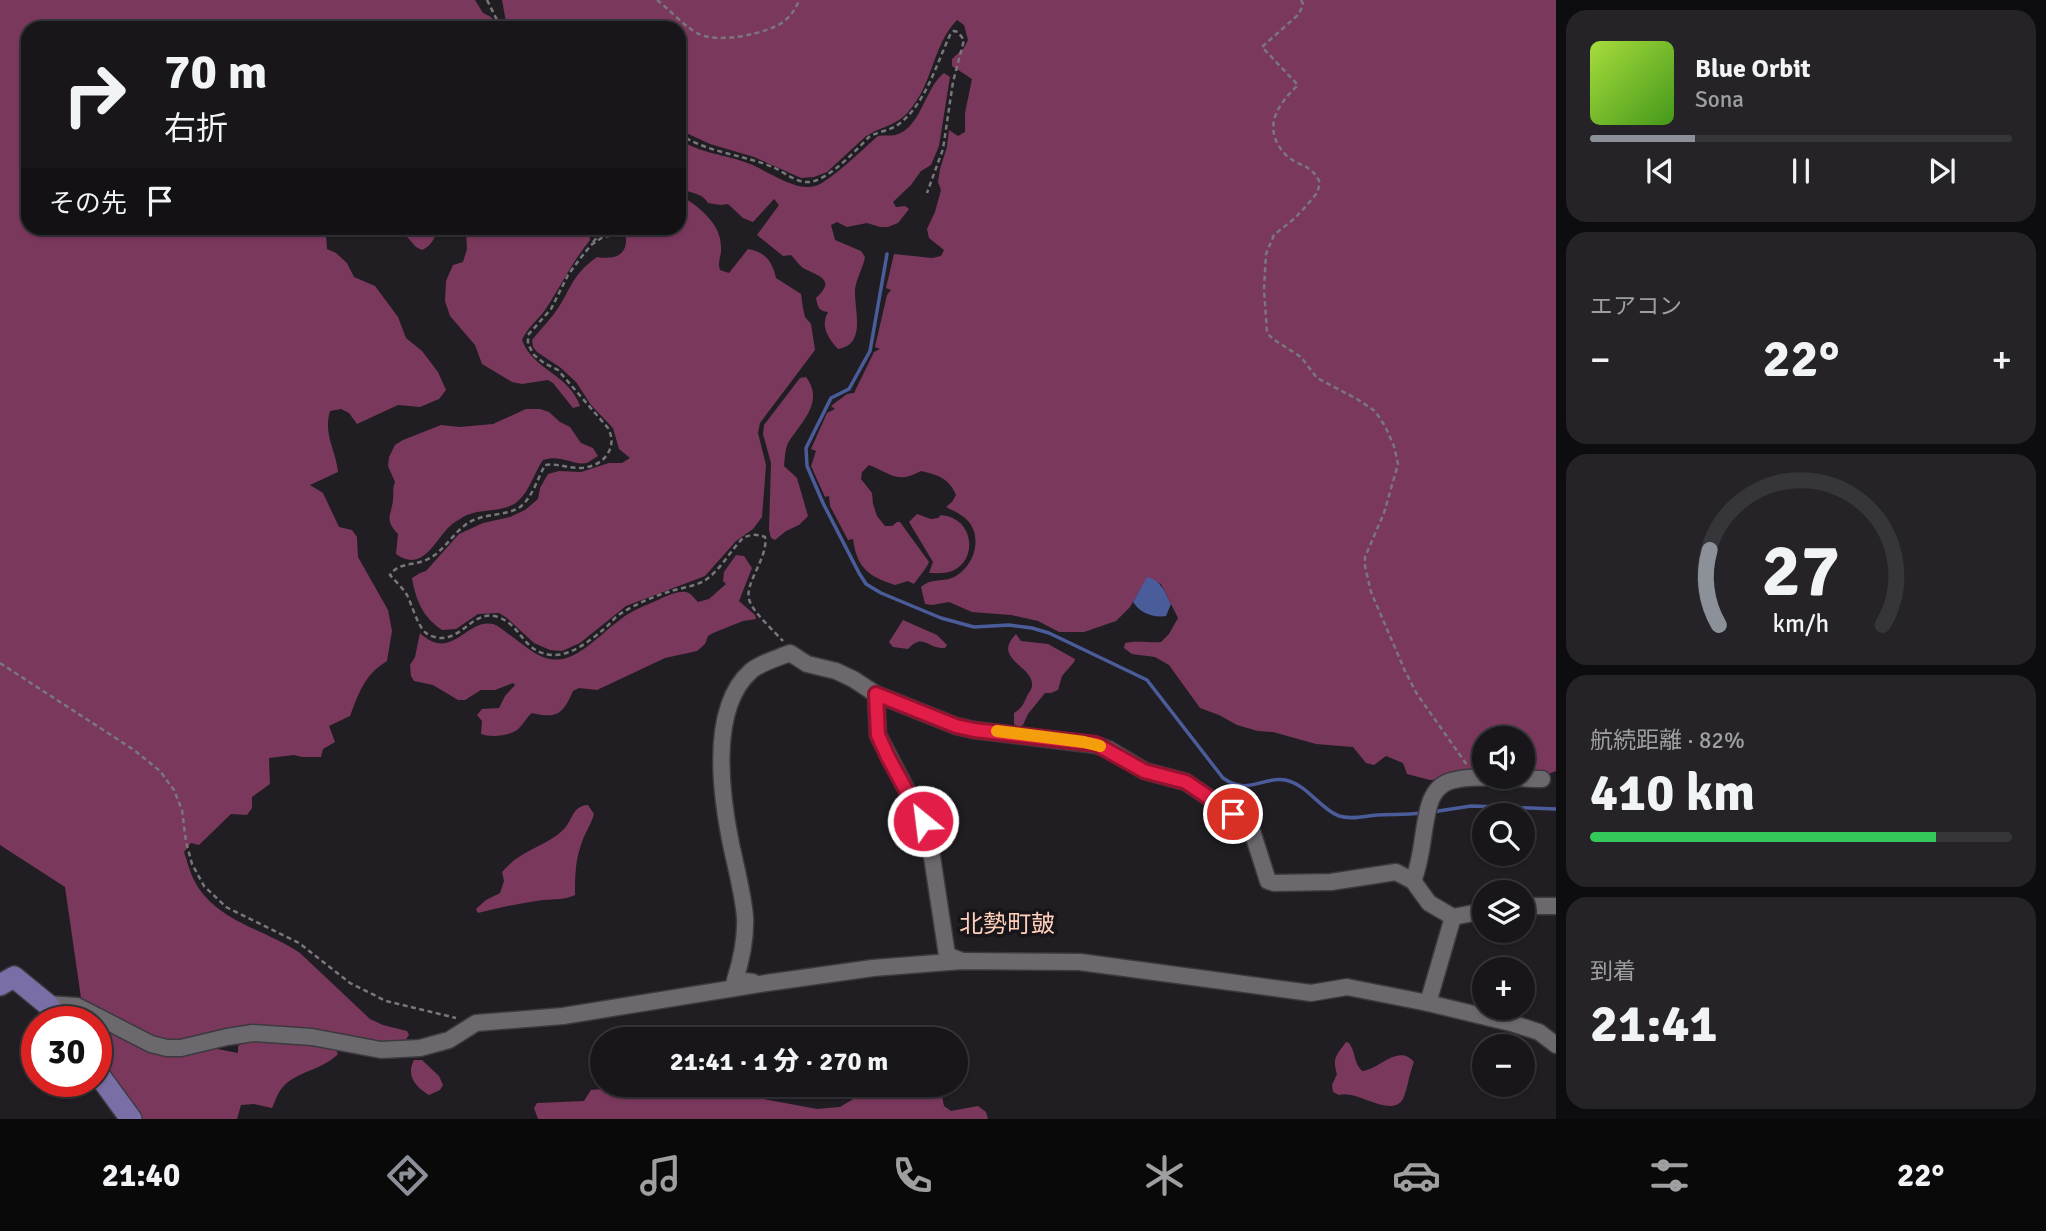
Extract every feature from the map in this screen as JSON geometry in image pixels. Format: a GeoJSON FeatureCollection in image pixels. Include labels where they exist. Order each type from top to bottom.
{"type":"FeatureCollection","features":[{"type":"Feature","properties":{"kind":"main road"},"geometry":{"type":"LineString","coordinates":[[5,976],[47,1004]]}},
{"type":"Feature","properties":{"kind":"main road"},"geometry":{"type":"LineString","coordinates":[[112,1093],[131,1119]]}},
{"type":"Feature","properties":{"kind":"street"},"geometry":{"type":"LineString","coordinates":[[766,983],[735,980],[741,961],[745,919],[723,791],[722,749],[725,719],[735,690],[752,670],[789,653],[807,664],[844,675],[876,694],[956,726],[1096,744],[1144,771],[1186,782],[1251,828],[1268,881],[1331,882],[1396,872],[1413,881],[1429,903],[1453,917],[1472,913]]}},
{"type":"Feature","properties":{"kind":"street"},"geometry":{"type":"LineString","coordinates":[[876,694],[878,735],[929,837],[947,955],[962,961]]}},
{"type":"Feature","properties":{"kind":"street"},"geometry":{"type":"LineString","coordinates":[[1413,881],[1419,867],[1428,811],[1436,790],[1452,780],[1471,778],[1542,779]]}},
{"type":"Feature","properties":{"kind":"street"},"geometry":{"type":"LineString","coordinates":[[1535,906],[1556,906]]}},
{"type":"Feature","properties":{"kind":"street"},"geometry":{"type":"LineString","coordinates":[[1428,1003],[1453,917]]}},
{"type":"Feature","properties":{"kind":"street"},"geometry":{"type":"LineString","coordinates":[[47,1004],[77,1006],[151,1044],[167,1048],[181,1048],[253,1034],[312,1037],[381,1050],[420,1048],[449,1040],[476,1023],[563,1016],[873,968],[962,961],[1080,962],[1311,993],[1347,987],[1511,1023],[1539,1032],[1556,1045]]}},
{"type":"Feature","properties":{"kind":"path"},"geometry":{"type":"LineString","coordinates":[[487,0],[498,21]]}},
{"type":"Feature","properties":{"kind":"path"},"geometry":{"type":"LineString","coordinates":[[657,0],[682,21]]}},
{"type":"Feature","properties":{"kind":"path"},"geometry":{"type":"LineString","coordinates":[[686,25],[696,33],[708,37],[744,36],[774,27],[793,12],[799,0]]}},
{"type":"Feature","properties":{"kind":"path"},"geometry":{"type":"LineString","coordinates":[[1301,0],[1303,4],[1299,14],[1262,47],[1298,85],[1278,108],[1272,123],[1277,142],[1288,156],[1315,173],[1320,183],[1317,193],[1296,218],[1274,235],[1266,254],[1264,289],[1267,333],[1272,340],[1301,357],[1317,378],[1375,411],[1385,425],[1398,464],[1384,513],[1365,557],[1371,592],[1405,671],[1465,762],[1471,778]]}},
{"type":"Feature","properties":{"kind":"path"},"geometry":{"type":"LineString","coordinates":[[686,138],[696,144],[774,168],[807,183],[814,181],[835,169],[869,137],[896,126],[908,116],[923,96],[954,31],[964,40],[953,82],[943,149],[927,194]]}},
{"type":"Feature","properties":{"kind":"path"},"geometry":{"type":"LineString","coordinates":[[599,235],[568,275],[551,309],[528,335],[528,344],[534,355],[558,370],[608,428],[612,436],[608,453],[592,466],[580,468],[545,465],[522,505],[465,524],[426,561],[398,567],[390,575],[405,592],[425,633],[441,638],[451,636],[478,617],[486,615],[498,617],[515,628],[531,649],[541,653],[564,654],[577,648],[627,610],[665,593],[705,580],[743,538],[760,535],[765,537],[767,546],[748,594],[750,603],[789,653]]}},
{"type":"Feature","properties":{"kind":"path"},"geometry":{"type":"LineString","coordinates":[[591,245],[610,235]]}},
{"type":"Feature","properties":{"kind":"path"},"geometry":{"type":"LineString","coordinates":[[0,663],[134,750],[159,771],[174,790],[182,810],[192,864],[204,887],[226,907],[299,943],[350,983],[386,1001],[476,1023]]}},
{"type":"Feature","properties":{"kind":"shaded area"},"geometry":{"type":"Polygon","coordinates":[[[0,0],[475,0],[483,13],[494,21],[21,21],[21,235],[326,235],[327,249],[347,263],[354,277],[375,286],[398,317],[406,338],[422,351],[438,372],[446,390],[439,399],[420,407],[398,405],[357,424],[349,413],[341,409],[330,411],[328,428],[338,472],[310,485],[323,493],[339,527],[352,530],[357,537],[358,557],[388,610],[392,631],[387,661],[368,678],[350,716],[329,726],[335,742],[323,749],[321,757],[294,755],[269,758],[270,784],[252,797],[252,808],[247,815],[231,814],[199,845],[191,843],[184,852],[193,878],[213,904],[241,923],[300,953],[370,1019],[407,1031],[409,1035],[404,1042],[392,1044],[302,1031],[194,1041],[163,1041],[112,1016],[112,1006],[92,1006],[81,998],[65,887],[0,845],[0,0]]]}},
{"type":"Feature","properties":{"kind":"shaded area"},"geometry":{"type":"Polygon","coordinates":[[[502,0],[1556,0],[1556,771],[1535,776],[1535,726],[1472,726],[1472,776],[1430,780],[1407,774],[1403,763],[1386,756],[1374,765],[1366,763],[1353,747],[1316,744],[1273,732],[1258,731],[1237,725],[1200,708],[1169,665],[1155,657],[1132,654],[1124,648],[1125,643],[1129,642],[1161,642],[1178,618],[1161,584],[1147,578],[1130,607],[1116,621],[1084,632],[1059,632],[1038,621],[1011,615],[972,612],[949,602],[925,604],[921,587],[929,582],[959,574],[970,561],[975,545],[973,529],[969,522],[946,507],[956,495],[953,489],[942,478],[933,474],[921,471],[900,477],[869,465],[862,472],[861,479],[872,493],[877,516],[885,526],[900,522],[929,562],[914,584],[908,581],[895,585],[865,570],[857,557],[853,539],[848,540],[830,506],[829,496],[825,497],[811,466],[816,451],[811,449],[827,413],[835,409],[831,406],[847,394],[854,393],[874,352],[880,349],[875,347],[887,295],[891,290],[886,288],[894,254],[932,258],[941,256],[944,250],[929,238],[927,229],[941,190],[938,182],[949,130],[958,136],[965,132],[965,113],[972,79],[952,66],[952,59],[968,40],[964,25],[957,20],[949,30],[923,90],[903,117],[865,137],[827,172],[801,178],[754,157],[710,144],[686,133],[686,21],[506,21],[502,0]]]}},
{"type":"Feature","properties":{"kind":"shaded area"},"geometry":{"type":"Polygon","coordinates":[[[944,73],[950,77],[939,146],[931,165],[921,171],[893,202],[896,207],[905,206],[909,209],[898,223],[888,227],[867,223],[847,227],[837,222],[831,225],[835,240],[861,251],[865,257],[855,290],[856,334],[847,346],[838,349],[826,332],[828,312],[818,307],[816,298],[825,286],[823,279],[803,268],[791,255],[783,256],[757,235],[779,205],[774,199],[753,222],[743,218],[728,204],[708,203],[702,197],[686,190],[686,143],[750,164],[791,184],[815,186],[838,171],[878,136],[895,135],[911,125],[944,73]]]}},
{"type":"Feature","properties":{"kind":"shaded area"},"geometry":{"type":"Polygon","coordinates":[[[686,199],[707,216],[717,230],[721,247],[720,270],[729,273],[748,249],[759,252],[770,262],[776,278],[801,294],[805,317],[811,324],[815,350],[760,423],[758,433],[766,465],[762,517],[705,576],[626,606],[580,643],[562,651],[550,650],[534,643],[499,613],[478,614],[456,629],[442,630],[421,608],[412,578],[426,571],[459,534],[483,523],[510,517],[525,510],[538,499],[540,488],[548,474],[559,471],[581,472],[609,463],[622,463],[630,458],[619,449],[613,428],[591,405],[576,382],[537,352],[532,340],[560,306],[581,271],[597,257],[612,257],[622,253],[626,236],[686,235],[686,199]]]}},
{"type":"Feature","properties":{"kind":"shaded area"},"geometry":{"type":"Polygon","coordinates":[[[405,235],[436,235],[422,250],[405,235]]]}},
{"type":"Feature","properties":{"kind":"shaded area"},"geometry":{"type":"Polygon","coordinates":[[[466,235],[590,235],[590,240],[545,310],[522,340],[534,358],[568,386],[580,406],[573,408],[548,380],[522,384],[512,382],[482,364],[475,345],[450,316],[445,301],[446,281],[453,265],[463,262],[467,249],[466,235]]]}},
{"type":"Feature","properties":{"kind":"shaded area"},"geometry":{"type":"Polygon","coordinates":[[[806,377],[811,386],[812,403],[788,443],[784,466],[797,478],[808,516],[775,540],[771,538],[769,530],[771,463],[763,434],[764,425],[800,378],[806,377]]]}},
{"type":"Feature","properties":{"kind":"shaded area"},"geometry":{"type":"Polygon","coordinates":[[[526,409],[549,412],[570,427],[581,443],[593,448],[598,456],[587,463],[556,458],[543,460],[517,502],[462,517],[448,528],[430,550],[415,560],[396,554],[398,534],[391,525],[390,518],[395,482],[388,466],[395,445],[441,425],[460,427],[493,424],[526,409]]]}},
{"type":"Feature","properties":{"kind":"shaded area"},"geometry":{"type":"Polygon","coordinates":[[[917,514],[931,519],[941,515],[961,524],[969,540],[969,550],[960,566],[947,573],[929,573],[933,562],[909,522],[917,514]]]}},
{"type":"Feature","properties":{"kind":"shaded area"},"geometry":{"type":"Polygon","coordinates":[[[736,555],[744,556],[752,568],[739,601],[756,619],[743,621],[713,633],[697,651],[665,658],[597,690],[579,688],[573,691],[566,705],[558,713],[532,713],[517,730],[507,734],[481,734],[482,721],[477,715],[482,709],[499,708],[515,685],[513,683],[495,690],[481,690],[465,700],[458,700],[433,685],[414,681],[411,676],[410,665],[415,657],[420,633],[431,641],[450,642],[483,624],[497,626],[540,656],[558,660],[568,658],[630,613],[666,596],[686,592],[698,602],[709,599],[726,584],[723,581],[724,572],[736,555]]]}},
{"type":"Feature","properties":{"kind":"shaded area"},"geometry":{"type":"Polygon","coordinates":[[[903,620],[937,635],[947,645],[945,648],[939,648],[922,641],[908,649],[893,647],[889,642],[903,620]]]}},
{"type":"Feature","properties":{"kind":"shaded area"},"geometry":{"type":"Polygon","coordinates":[[[1016,634],[1021,641],[1048,644],[1075,659],[1062,676],[1058,690],[1045,693],[1019,727],[1014,724],[1014,713],[1022,706],[1032,686],[1027,673],[1008,650],[1016,634]]]}},
{"type":"Feature","properties":{"kind":"shaded area"},"geometry":{"type":"Polygon","coordinates":[[[588,805],[594,814],[578,858],[575,895],[478,913],[476,909],[500,893],[504,881],[502,872],[510,864],[557,835],[566,827],[578,808],[588,805]]]}},
{"type":"Feature","properties":{"kind":"shaded area"},"geometry":{"type":"Polygon","coordinates":[[[112,1033],[171,1052],[200,1052],[212,1048],[238,1053],[238,1046],[247,1040],[334,1046],[338,1054],[288,1082],[280,1090],[272,1108],[254,1104],[241,1105],[237,1119],[143,1119],[112,1076],[112,1033]]]}},
{"type":"Feature","properties":{"kind":"shaded area"},"geometry":{"type":"Polygon","coordinates":[[[1346,1042],[1351,1046],[1362,1071],[1395,1056],[1402,1055],[1414,1062],[1403,1099],[1398,1104],[1382,1105],[1333,1092],[1332,1085],[1337,1074],[1335,1060],[1346,1042]]]}},
{"type":"Feature","properties":{"kind":"shaded area"},"geometry":{"type":"Polygon","coordinates":[[[414,1060],[422,1060],[439,1076],[443,1085],[440,1090],[429,1095],[416,1084],[411,1071],[414,1060]]]}},
{"type":"Feature","properties":{"kind":"shaded area"},"geometry":{"type":"Polygon","coordinates":[[[590,1092],[590,1097],[752,1097],[817,1109],[840,1107],[855,1098],[942,1097],[944,1106],[951,1111],[978,1106],[986,1112],[988,1119],[538,1119],[534,1108],[537,1103],[584,1101],[590,1092]]]}},
{"type":"Feature","properties":{"kind":"water"},"geometry":{"type":"Polygon","coordinates":[[[1147,577],[1159,584],[1171,604],[1166,616],[1147,614],[1133,602],[1147,577]]]}},
{"type":"Feature","properties":{"kind":"waterway"},"geometry":{"type":"LineString","coordinates":[[887,254],[870,351],[849,389],[831,398],[806,448],[807,466],[823,503],[866,584],[941,618],[974,627],[1009,625],[1049,633],[1147,680],[1223,778],[1232,783],[1248,785],[1277,780],[1293,782],[1332,813],[1344,817],[1421,813]]}},
{"type":"Feature","properties":{"kind":"waterway"},"geometry":{"type":"LineString","coordinates":[[1432,812],[1471,806],[1556,809]]}},
{"type":"Feature","properties":{"kind":"slow traffic"},"geometry":{"type":"LineString","coordinates":[[997,731],[1100,746]]}},
{"type":"Feature","properties":{"kind":"district","name":"北勢町皷"},"geometry":{"type":"Point","coordinates":[1007,924]}},
{"type":"Feature","properties":{"kind":"route"},"geometry":{"type":"LineString","coordinates":[[923,821],[878,735],[876,694],[956,726],[1096,744],[1144,771],[1186,782],[1233,814]]}}]}
